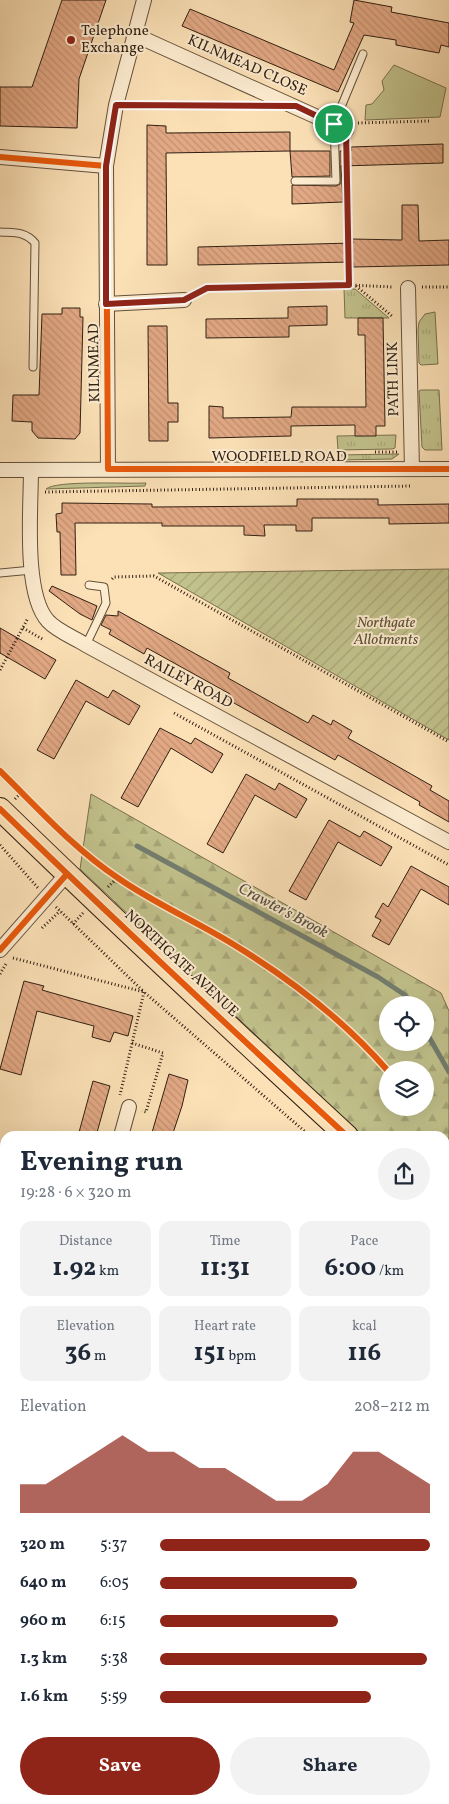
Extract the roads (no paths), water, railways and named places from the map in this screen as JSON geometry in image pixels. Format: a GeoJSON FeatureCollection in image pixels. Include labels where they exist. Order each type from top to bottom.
{"type":"FeatureCollection","features":[{"type":"Feature","properties":{"kind":"main road","name":"NORTHGATE AVENUE"},"geometry":{"type":"LineString","coordinates":[[0,809],[342,1131]]}},
{"type":"Feature","properties":{"kind":"street","name":"KILNMEAD"},"geometry":{"type":"LineString","coordinates":[[108,469],[106,166],[116,105],[133,34],[144,0]]}},
{"type":"Feature","properties":{"kind":"street","name":"KILNMEAD CLOSE"},"geometry":{"type":"LineString","coordinates":[[133,34],[340,127]]}},
{"type":"Feature","properties":{"kind":"street"},"geometry":{"type":"LineString","coordinates":[[0,157],[106,166]]}},
{"type":"Feature","properties":{"kind":"street","name":"PATH LINK"},"geometry":{"type":"LineString","coordinates":[[408,288],[412,469]]}},
{"type":"Feature","properties":{"kind":"street"},"geometry":{"type":"LineString","coordinates":[[106,304],[184,300]]}},
{"type":"Feature","properties":{"kind":"street","name":"WOODFIELD ROAD"},"geometry":{"type":"LineString","coordinates":[[0,470],[449,469]]}},
{"type":"Feature","properties":{"kind":"street","name":"RAILEY ROAD"},"geometry":{"type":"LineString","coordinates":[[31,470],[32,570],[37,602],[48,621],[86,645],[449,842]]}},
{"type":"Feature","properties":{"kind":"street"},"geometry":{"type":"LineString","coordinates":[[5,953],[67,874]]}},
{"type":"Feature","properties":{"kind":"street"},"geometry":{"type":"LineString","coordinates":[[122,1131],[129,1107]]}},
{"type":"Feature","properties":{"kind":"lane"},"geometry":{"type":"LineString","coordinates":[[295,181],[336,181],[340,127],[362,54]]}},
{"type":"Feature","properties":{"kind":"lane"},"geometry":{"type":"LineString","coordinates":[[0,232],[20,233],[29,236],[34,242],[32,367]]}},
{"type":"Feature","properties":{"kind":"lane"},"geometry":{"type":"LineString","coordinates":[[0,573],[32,570]]}},
{"type":"Feature","properties":{"kind":"lane"},"geometry":{"type":"LineString","coordinates":[[86,645],[106,603],[104,587],[89,585]]}},
{"type":"Feature","properties":{"kind":"waterway","name":"Crawter's Brook"},"geometry":{"type":"LineString","coordinates":[[137,846],[378,977],[406,996]]}},
{"type":"Feature","properties":{"kind":"waterway","name":"Crawter's Brook"},"geometry":{"type":"LineString","coordinates":[[434,1046],[449,1072]]}},
{"type":"Feature","properties":{"kind":"place","name":"Telephone Exchange"},"geometry":{"type":"Point","coordinates":[71,40]}},
{"type":"Feature","properties":{"kind":"park label","name":"Northgate Allotments"},"geometry":{"type":"Point","coordinates":[386,632]}}]}
